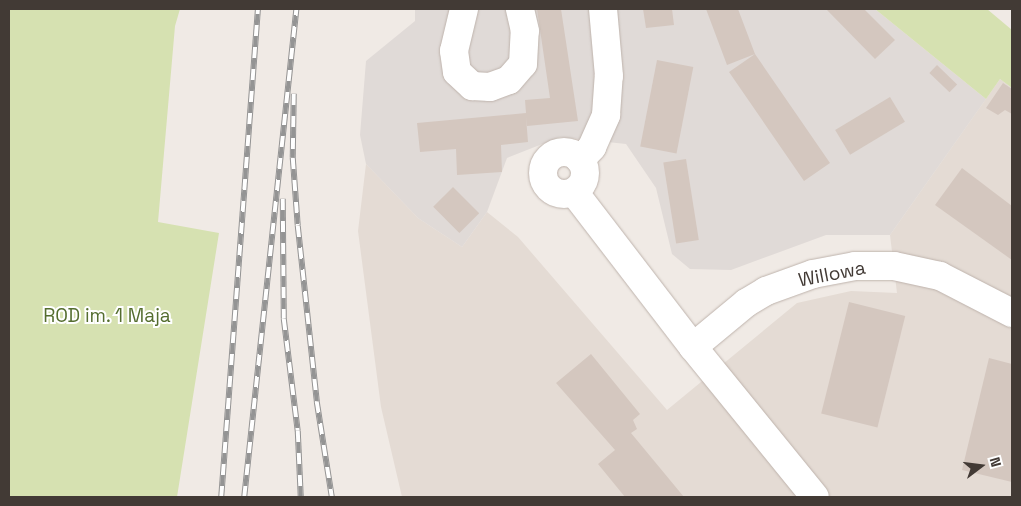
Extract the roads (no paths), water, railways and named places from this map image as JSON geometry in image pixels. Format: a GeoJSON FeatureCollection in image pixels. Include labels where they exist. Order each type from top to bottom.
{"type":"FeatureCollection","features":[{"type":"Feature","properties":{"kind":"street"},"geometry":{"type":"LineString","coordinates":[[464,9],[454,51],[457,72],[472,86],[490,87],[509,80],[523,64],[525,32],[520,9]]}},
{"type":"Feature","properties":{"kind":"street"},"geometry":{"type":"LineString","coordinates":[[580,160],[592,147],[606,115],[609,76],[603,9]]}},
{"type":"Feature","properties":{"kind":"street"},"geometry":{"type":"LineString","coordinates":[[561,153],[580,160],[585,174],[574,192],[564,195],[554,192],[544,180],[543,170],[548,160],[561,153]]}},
{"type":"Feature","properties":{"kind":"street"},"geometry":{"type":"LineString","coordinates":[[574,192],[693,347],[815,497]]}},
{"type":"Feature","properties":{"kind":"street","name":"Willowa"},"geometry":{"type":"LineString","coordinates":[[693,347],[746,304],[766,291],[813,274],[855,266],[894,266],[940,276],[1012,313]]}},
{"type":"Feature","properties":{"kind":"railway"},"geometry":{"type":"LineString","coordinates":[[221,497],[258,9]]}},
{"type":"Feature","properties":{"kind":"railway"},"geometry":{"type":"LineString","coordinates":[[244,497],[296,9]]}},
{"type":"Feature","properties":{"kind":"railway"},"geometry":{"type":"LineString","coordinates":[[294,94],[293,158],[298,226],[317,402],[332,497]]}},
{"type":"Feature","properties":{"kind":"railway"},"geometry":{"type":"LineString","coordinates":[[283,199],[284,319],[298,431],[301,497]]}},
{"type":"Feature","properties":{"kind":"park label","name":"ROD im. 1 Maja"},"geometry":{"type":"Point","coordinates":[107,316]}}]}
